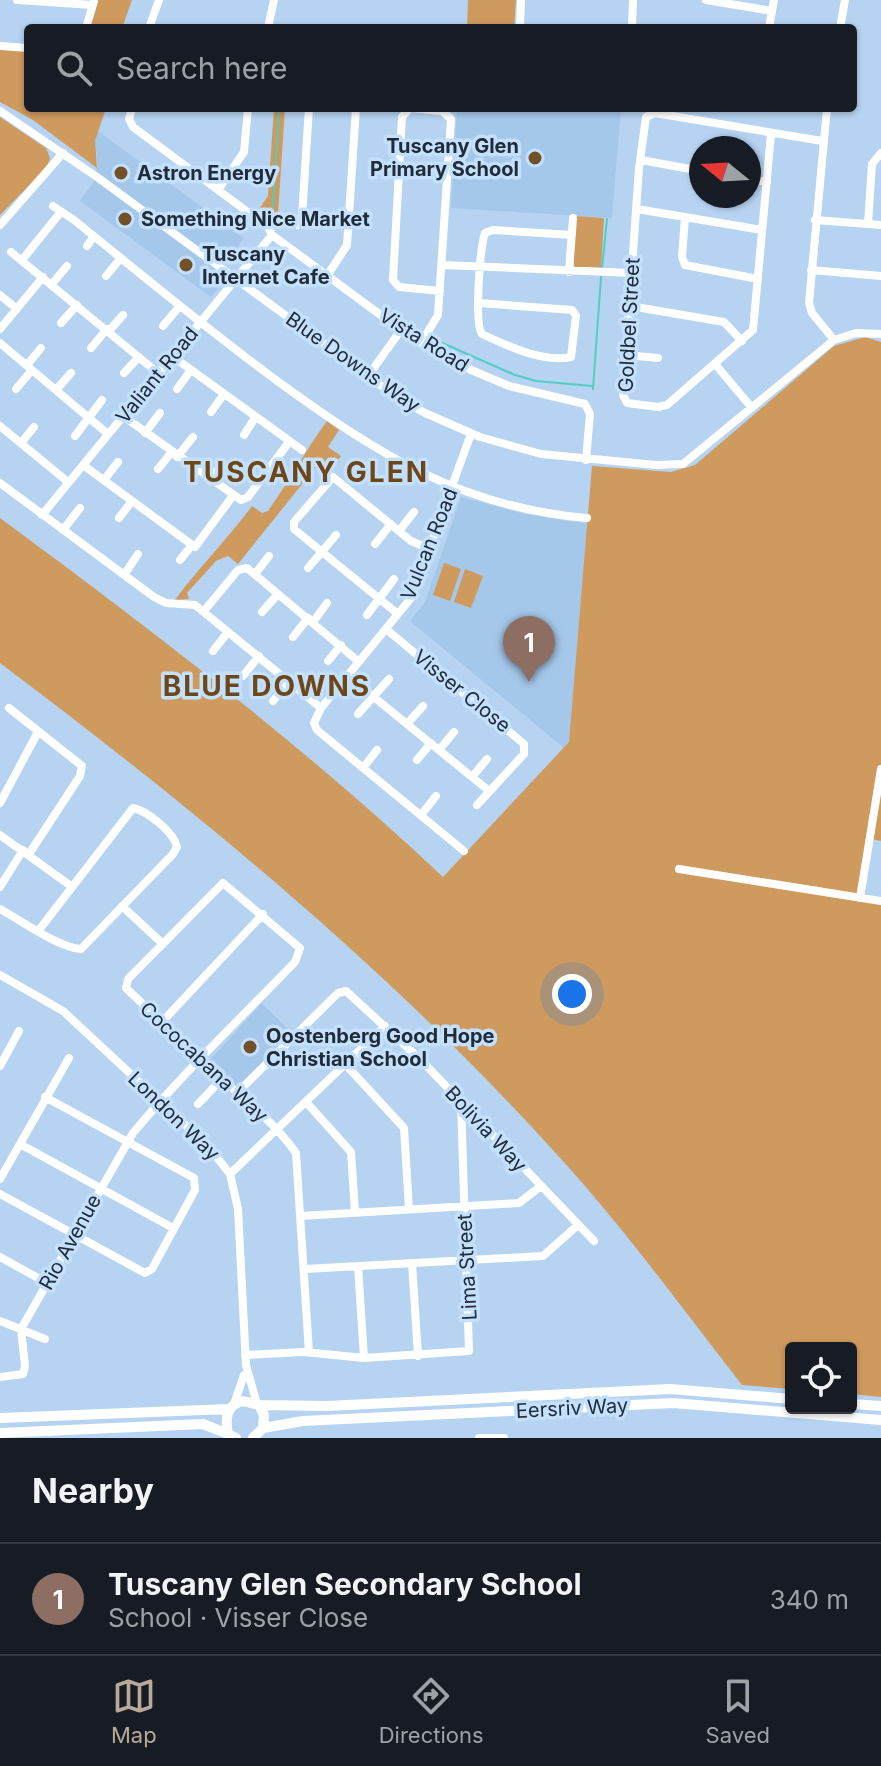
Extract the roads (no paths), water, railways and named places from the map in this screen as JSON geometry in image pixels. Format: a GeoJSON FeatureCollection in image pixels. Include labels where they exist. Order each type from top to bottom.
{"type":"FeatureCollection","features":[{"type":"Feature","properties":{"kind":"main road","name":"Eersriv Way"},"geometry":{"type":"LineString","coordinates":[[232,1406],[248,1401],[258,1405],[327,1406],[670,1389],[785,1399]]}},
{"type":"Feature","properties":{"kind":"main road","name":"Eersriv Way"},"geometry":{"type":"LineString","coordinates":[[260,1434],[315,1420],[673,1403],[881,1420]]}},
{"type":"Feature","properties":{"kind":"main road"},"geometry":{"type":"LineString","coordinates":[[857,1404],[881,1406]]}},
{"type":"Feature","properties":{"kind":"main road"},"geometry":{"type":"LineString","coordinates":[[258,1405],[264,1415],[260,1434]]}},
{"type":"Feature","properties":{"kind":"main road"},"geometry":{"type":"LineString","coordinates":[[0,1418],[232,1406],[226,1418],[232,1436]]}},
{"type":"Feature","properties":{"kind":"main road"},"geometry":{"type":"LineString","coordinates":[[0,1433],[203,1424],[213,1425],[232,1436]]}},
{"type":"Feature","properties":{"kind":"street"},"geometry":{"type":"LineString","coordinates":[[17,0],[94,2],[87,24]]}},
{"type":"Feature","properties":{"kind":"street"},"geometry":{"type":"LineString","coordinates":[[150,24],[159,0]]}},
{"type":"Feature","properties":{"kind":"street"},"geometry":{"type":"LineString","coordinates":[[264,0],[274,0],[269,24]]}},
{"type":"Feature","properties":{"kind":"street"},"geometry":{"type":"LineString","coordinates":[[520,24],[521,0]]}},
{"type":"Feature","properties":{"kind":"street"},"geometry":{"type":"LineString","coordinates":[[632,24],[633,0]]}},
{"type":"Feature","properties":{"kind":"street"},"geometry":{"type":"LineString","coordinates":[[706,0],[772,11]]}},
{"type":"Feature","properties":{"kind":"street"},"geometry":{"type":"LineString","coordinates":[[770,24],[774,0]]}},
{"type":"Feature","properties":{"kind":"street"},"geometry":{"type":"LineString","coordinates":[[841,24],[845,0]]}},
{"type":"Feature","properties":{"kind":"street"},"geometry":{"type":"LineString","coordinates":[[0,46],[24,48]]}},
{"type":"Feature","properties":{"kind":"street","name":"Blue Downs Way"},"geometry":{"type":"LineString","coordinates":[[0,111],[63,153],[398,398],[471,434],[521,449],[586,460],[683,464],[834,340]]}},
{"type":"Feature","properties":{"kind":"street","name":"Vista Road"},"geometry":{"type":"LineString","coordinates":[[131,112],[131,125],[268,227],[272,235],[421,343],[495,381],[585,404],[590,414],[586,460]]}},
{"type":"Feature","properties":{"kind":"street"},"geometry":{"type":"LineString","coordinates":[[218,190],[244,152],[248,112]]}},
{"type":"Feature","properties":{"kind":"street"},"geometry":{"type":"LineString","coordinates":[[309,112],[300,220],[348,219]]}},
{"type":"Feature","properties":{"kind":"street"},"geometry":{"type":"LineString","coordinates":[[327,276],[344,254],[356,112]]}},
{"type":"Feature","properties":{"kind":"street"},"geometry":{"type":"LineString","coordinates":[[406,112],[403,115],[392,278],[399,287],[440,291]]}},
{"type":"Feature","properties":{"kind":"street"},"geometry":{"type":"LineString","coordinates":[[421,343],[438,317],[442,265],[451,119],[448,114],[435,112]]}},
{"type":"Feature","properties":{"kind":"street"},"geometry":{"type":"LineString","coordinates":[[826,112],[815,220],[810,310],[834,340],[856,333],[881,334]]}},
{"type":"Feature","properties":{"kind":"street","name":"Goldbel Street"},"geometry":{"type":"LineString","coordinates":[[771,134],[754,327],[742,341],[664,406],[631,405],[623,397],[644,121],[653,113],[822,141]]}},
{"type":"Feature","properties":{"kind":"street"},"geometry":{"type":"LineString","coordinates":[[0,225],[63,153]]}},
{"type":"Feature","properties":{"kind":"street"},"geometry":{"type":"LineString","coordinates":[[868,224],[872,164],[881,153]]}},
{"type":"Feature","properties":{"kind":"street"},"geometry":{"type":"LineString","coordinates":[[641,160],[689,169]]}},
{"type":"Feature","properties":{"kind":"street"},"geometry":{"type":"LineString","coordinates":[[761,181],[767,182]]}},
{"type":"Feature","properties":{"kind":"street"},"geometry":{"type":"LineString","coordinates":[[53,206],[94,236],[198,324],[342,429],[392,460],[452,487],[529,510],[587,518]]}},
{"type":"Feature","properties":{"kind":"street"},"geometry":{"type":"LineString","coordinates":[[637,209],[762,230]]}},
{"type":"Feature","properties":{"kind":"street"},"geometry":{"type":"LineString","coordinates":[[22,260],[60,213]]}},
{"type":"Feature","properties":{"kind":"street"},"geometry":{"type":"LineString","coordinates":[[685,217],[682,257],[685,265],[758,279]]}},
{"type":"Feature","properties":{"kind":"street"},"geometry":{"type":"LineString","coordinates":[[569,272],[573,218]]}},
{"type":"Feature","properties":{"kind":"street"},"geometry":{"type":"LineString","coordinates":[[815,220],[881,225]]}},
{"type":"Feature","properties":{"kind":"street"},"geometry":{"type":"LineString","coordinates":[[479,303],[572,310],[576,316],[573,356],[568,359],[545,356],[485,335],[478,327],[479,303],[481,267],[483,238],[489,231],[572,235]]}},
{"type":"Feature","properties":{"kind":"street","name":"Valiant Road"},"geometry":{"type":"LineString","coordinates":[[42,515],[272,235]]}},
{"type":"Feature","properties":{"kind":"street"},"geometry":{"type":"LineString","coordinates":[[87,246],[94,236]]}},
{"type":"Feature","properties":{"kind":"street"},"geometry":{"type":"LineString","coordinates":[[11,252],[158,373]]}},
{"type":"Feature","properties":{"kind":"street"},"geometry":{"type":"LineString","coordinates":[[106,276],[121,258]]}},
{"type":"Feature","properties":{"kind":"street"},"geometry":{"type":"LineString","coordinates":[[442,265],[632,273]]}},
{"type":"Feature","properties":{"kind":"street"},"geometry":{"type":"LineString","coordinates":[[52,284],[67,266]]}},
{"type":"Feature","properties":{"kind":"street"},"geometry":{"type":"LineString","coordinates":[[811,270],[881,276]]}},
{"type":"Feature","properties":{"kind":"street"},"geometry":{"type":"LineString","coordinates":[[0,329],[43,277]]}},
{"type":"Feature","properties":{"kind":"street"},"geometry":{"type":"LineString","coordinates":[[0,295],[17,309]]}},
{"type":"Feature","properties":{"kind":"street"},"geometry":{"type":"LineString","coordinates":[[61,323],[77,305]]}},
{"type":"Feature","properties":{"kind":"street"},"geometry":{"type":"LineString","coordinates":[[630,306],[724,322],[742,341]]}},
{"type":"Feature","properties":{"kind":"street"},"geometry":{"type":"LineString","coordinates":[[163,326],[178,308]]}},
{"type":"Feature","properties":{"kind":"street"},"geometry":{"type":"LineString","coordinates":[[91,348],[123,315]]}},
{"type":"Feature","properties":{"kind":"street"},"geometry":{"type":"LineString","coordinates":[[368,376],[401,330]]}},
{"type":"Feature","properties":{"kind":"street"},"geometry":{"type":"LineString","coordinates":[[0,343],[108,434]]}},
{"type":"Feature","properties":{"kind":"street"},"geometry":{"type":"LineString","coordinates":[[16,389],[41,348]]}},
{"type":"Feature","properties":{"kind":"street"},"geometry":{"type":"LineString","coordinates":[[626,355],[658,358]]}},
{"type":"Feature","properties":{"kind":"street"},"geometry":{"type":"LineString","coordinates":[[172,356],[302,450]]}},
{"type":"Feature","properties":{"kind":"street"},"geometry":{"type":"LineString","coordinates":[[124,373],[139,357]]}},
{"type":"Feature","properties":{"kind":"street"},"geometry":{"type":"LineString","coordinates":[[715,364],[752,408]]}},
{"type":"Feature","properties":{"kind":"street"},"geometry":{"type":"LineString","coordinates":[[177,389],[191,370]]}},
{"type":"Feature","properties":{"kind":"street"},"geometry":{"type":"LineString","coordinates":[[56,390],[71,373]]}},
{"type":"Feature","properties":{"kind":"street"},"geometry":{"type":"LineString","coordinates":[[211,412],[224,394]]}},
{"type":"Feature","properties":{"kind":"street"},"geometry":{"type":"LineString","coordinates":[[75,436],[102,400]]}},
{"type":"Feature","properties":{"kind":"street"},"geometry":{"type":"LineString","coordinates":[[145,433],[160,413]]}},
{"type":"Feature","properties":{"kind":"street"},"geometry":{"type":"LineString","coordinates":[[123,416],[232,497],[241,500],[248,497],[289,442]]}},
{"type":"Feature","properties":{"kind":"street"},"geometry":{"type":"LineString","coordinates":[[244,435],[255,418]]}},
{"type":"Feature","properties":{"kind":"street"},"geometry":{"type":"LineString","coordinates":[[0,426],[68,482]]}},
{"type":"Feature","properties":{"kind":"street"},"geometry":{"type":"LineString","coordinates":[[21,443],[34,427]]}},
{"type":"Feature","properties":{"kind":"street","name":"Vulcan Road"},"geometry":{"type":"LineString","coordinates":[[363,768],[317,730],[314,723],[321,708],[415,589],[471,434]]}},
{"type":"Feature","properties":{"kind":"street"},"geometry":{"type":"LineString","coordinates":[[158,469],[193,437]]}},
{"type":"Feature","properties":{"kind":"street"},"geometry":{"type":"LineString","coordinates":[[104,480],[118,462]]}},
{"type":"Feature","properties":{"kind":"street"},"geometry":{"type":"LineString","coordinates":[[210,481],[222,463]]}},
{"type":"Feature","properties":{"kind":"street"},"geometry":{"type":"LineString","coordinates":[[83,465],[195,547],[232,497]]}},
{"type":"Feature","properties":{"kind":"street"},"geometry":{"type":"LineString","coordinates":[[398,614],[294,529],[293,524],[333,477],[395,527],[430,549]]}},
{"type":"Feature","properties":{"kind":"street"},"geometry":{"type":"LineString","coordinates":[[0,483],[160,601],[186,602],[204,611],[321,708]]}},
{"type":"Feature","properties":{"kind":"street"},"geometry":{"type":"LineString","coordinates":[[119,518],[132,501]]}},
{"type":"Feature","properties":{"kind":"street"},"geometry":{"type":"LineString","coordinates":[[63,530],[80,508]]}},
{"type":"Feature","properties":{"kind":"street"},"geometry":{"type":"LineString","coordinates":[[375,544],[414,512]]}},
{"type":"Feature","properties":{"kind":"street"},"geometry":{"type":"LineString","coordinates":[[308,568],[336,535]]}},
{"type":"Feature","properties":{"kind":"street"},"geometry":{"type":"LineString","coordinates":[[180,560],[192,545]]}},
{"type":"Feature","properties":{"kind":"street"},"geometry":{"type":"LineString","coordinates":[[124,575],[138,554]]}},
{"type":"Feature","properties":{"kind":"street"},"geometry":{"type":"LineString","coordinates":[[255,574],[269,556]]}},
{"type":"Feature","properties":{"kind":"street"},"geometry":{"type":"LineString","coordinates":[[204,611],[242,567],[255,574],[359,662]]}},
{"type":"Feature","properties":{"kind":"street"},"geometry":{"type":"LineString","coordinates":[[367,615],[394,579]]}},
{"type":"Feature","properties":{"kind":"street"},"geometry":{"type":"LineString","coordinates":[[262,612],[278,594]]}},
{"type":"Feature","properties":{"kind":"street"},"geometry":{"type":"LineString","coordinates":[[293,637],[327,603]]}},
{"type":"Feature","properties":{"kind":"street","name":"Visser Close"},"geometry":{"type":"LineString","coordinates":[[386,629],[524,744],[524,754],[497,787],[488,790],[477,805]]}},
{"type":"Feature","properties":{"kind":"street"},"geometry":{"type":"LineString","coordinates":[[213,651],[228,632]]}},
{"type":"Feature","properties":{"kind":"street"},"geometry":{"type":"LineString","coordinates":[[328,661],[341,645]]}},
{"type":"Feature","properties":{"kind":"street"},"geometry":{"type":"LineString","coordinates":[[243,676],[259,656]]}},
{"type":"Feature","properties":{"kind":"street"},"geometry":{"type":"LineString","coordinates":[[348,676],[488,790]]}},
{"type":"Feature","properties":{"kind":"street","name":"Visser Close"},"geometry":{"type":"LineString","coordinates":[[358,714],[389,679]]}},
{"type":"Feature","properties":{"kind":"street"},"geometry":{"type":"LineString","coordinates":[[273,701],[289,682]]}},
{"type":"Feature","properties":{"kind":"street","name":"Visser Close"},"geometry":{"type":"LineString","coordinates":[[407,724],[423,706]]}},
{"type":"Feature","properties":{"kind":"street"},"geometry":{"type":"LineString","coordinates":[[0,887],[83,770],[78,759],[9,708]]}},
{"type":"Feature","properties":{"kind":"street"},"geometry":{"type":"LineString","coordinates":[[0,803],[38,732]]}},
{"type":"Feature","properties":{"kind":"street","name":"Visser Close"},"geometry":{"type":"LineString","coordinates":[[439,750],[454,732]]}},
{"type":"Feature","properties":{"kind":"street"},"geometry":{"type":"LineString","coordinates":[[417,760],[431,743]]}},
{"type":"Feature","properties":{"kind":"street"},"geometry":{"type":"LineString","coordinates":[[377,750],[363,768],[464,851]]}},
{"type":"Feature","properties":{"kind":"street","name":"Visser Close"},"geometry":{"type":"LineString","coordinates":[[472,777],[487,759]]}},
{"type":"Feature","properties":{"kind":"street"},"geometry":{"type":"LineString","coordinates":[[860,898],[881,769]]}},
{"type":"Feature","properties":{"kind":"street"},"geometry":{"type":"LineString","coordinates":[[421,815],[436,796]]}},
{"type":"Feature","properties":{"kind":"street"},"geometry":{"type":"LineString","coordinates":[[0,909],[39,930],[75,949],[85,947],[177,847],[175,838],[138,808],[127,811],[39,930]]}},
{"type":"Feature","properties":{"kind":"street"},"geometry":{"type":"LineString","coordinates":[[0,835],[71,886]]}},
{"type":"Feature","properties":{"kind":"street"},"geometry":{"type":"LineString","coordinates":[[679,869],[881,901]]}},
{"type":"Feature","properties":{"kind":"street","name":"Cococabana Way"},"geometry":{"type":"LineString","coordinates":[[300,948],[228,884],[220,883],[126,984],[128,990],[276,1129],[299,1160],[309,1353]]}},
{"type":"Feature","properties":{"kind":"street"},"geometry":{"type":"LineString","coordinates":[[122,906],[163,944]]}},
{"type":"Feature","properties":{"kind":"street"},"geometry":{"type":"LineString","coordinates":[[162,1022],[263,914]]}},
{"type":"Feature","properties":{"kind":"street","name":"Rio Avenue"},"geometry":{"type":"LineString","coordinates":[[21,1329],[128,1141],[295,962],[300,948]]}},
{"type":"Feature","properties":{"kind":"street","name":"London Way"},"geometry":{"type":"LineString","coordinates":[[0,975],[63,1011],[213,1151],[230,1174],[238,1209],[246,1360],[244,1382],[232,1406]]}},
{"type":"Feature","properties":{"kind":"street","name":"Bolivia Way"},"geometry":{"type":"LineString","coordinates":[[237,1093],[338,993],[348,992],[385,1026],[594,1241]]}},
{"type":"Feature","properties":{"kind":"street"},"geometry":{"type":"LineString","coordinates":[[230,1174],[385,1026]]}},
{"type":"Feature","properties":{"kind":"street"},"geometry":{"type":"LineString","coordinates":[[0,1066],[19,1031]]}},
{"type":"Feature","properties":{"kind":"street"},"geometry":{"type":"LineString","coordinates":[[1,1176],[69,1058]]}},
{"type":"Feature","properties":{"kind":"street"},"geometry":{"type":"LineString","coordinates":[[346,1065],[404,1128],[409,1209]]}},
{"type":"Feature","properties":{"kind":"street"},"geometry":{"type":"LineString","coordinates":[[198,1104],[222,1079]]}},
{"type":"Feature","properties":{"kind":"street"},"geometry":{"type":"LineString","coordinates":[[0,1194],[148,1273],[195,1190],[196,1182],[45,1097]]}},
{"type":"Feature","properties":{"kind":"street"},"geometry":{"type":"LineString","coordinates":[[306,1102],[351,1152],[355,1212]]}},
{"type":"Feature","properties":{"kind":"street","name":"Lima Street"},"geometry":{"type":"LineString","coordinates":[[246,1360],[309,1353],[364,1358],[465,1354],[470,1348],[461,1103]]}},
{"type":"Feature","properties":{"kind":"street"},"geometry":{"type":"LineString","coordinates":[[20,1144],[173,1228]]}},
{"type":"Feature","properties":{"kind":"street"},"geometry":{"type":"LineString","coordinates":[[301,1216],[523,1202],[541,1186]]}},
{"type":"Feature","properties":{"kind":"street"},"geometry":{"type":"LineString","coordinates":[[305,1269],[546,1255],[578,1225]]}},
{"type":"Feature","properties":{"kind":"street"},"geometry":{"type":"LineString","coordinates":[[0,1257],[47,1283]]}},
{"type":"Feature","properties":{"kind":"street"},"geometry":{"type":"LineString","coordinates":[[412,1263],[418,1356]]}},
{"type":"Feature","properties":{"kind":"street"},"geometry":{"type":"LineString","coordinates":[[358,1266],[364,1358]]}},
{"type":"Feature","properties":{"kind":"street"},"geometry":{"type":"LineString","coordinates":[[0,1321],[45,1339]]}},
{"type":"Feature","properties":{"kind":"street"},"geometry":{"type":"LineString","coordinates":[[0,1377],[20,1376],[24,1370],[21,1329]]}},
{"type":"Feature","properties":{"kind":"street","name":"London Way"},"geometry":{"type":"LineString","coordinates":[[246,1360],[258,1405]]}},
{"type":"Feature","properties":{"kind":"street"},"geometry":{"type":"LineString","coordinates":[[479,1438],[504,1438]]}},
{"type":"Feature","properties":{"kind":"waterway"},"geometry":{"type":"LineString","coordinates":[[272,219],[279,112]]}},
{"type":"Feature","properties":{"kind":"waterway"},"geometry":{"type":"LineString","coordinates":[[602,268],[607,219]]}},
{"type":"Feature","properties":{"kind":"waterway"},"geometry":{"type":"LineString","coordinates":[[593,389],[601,277]]}},
{"type":"Feature","properties":{"kind":"waterway"},"geometry":{"type":"LineString","coordinates":[[431,338],[515,375],[536,381],[592,386]]}},
{"type":"Feature","properties":{"kind":"place","name":"Tuscany Glen Primary School"},"geometry":{"type":"Point","coordinates":[535,158]}},
{"type":"Feature","properties":{"kind":"place","name":"Astron Energy"},"geometry":{"type":"Point","coordinates":[121,173]}},
{"type":"Feature","properties":{"kind":"place","name":"Something Nice Market"},"geometry":{"type":"Point","coordinates":[125,219]}},
{"type":"Feature","properties":{"kind":"place","name":"Tuscany Internet Cafe"},"geometry":{"type":"Point","coordinates":[186,265]}},
{"type":"Feature","properties":{"kind":"place","name":"Tuscany Glen Secondary School"},"geometry":{"type":"Point","coordinates":[529,682]}},
{"type":"Feature","properties":{"kind":"place","name":"Oostenberg Good Hope Christian School"},"geometry":{"type":"Point","coordinates":[250,1047]}},
{"type":"Feature","properties":{"kind":"district","name":"TUSCANY GLEN"},"geometry":{"type":"Point","coordinates":[306,472]}},
{"type":"Feature","properties":{"kind":"district","name":"BLUE DOWNS"},"geometry":{"type":"Point","coordinates":[267,686]}}]}
